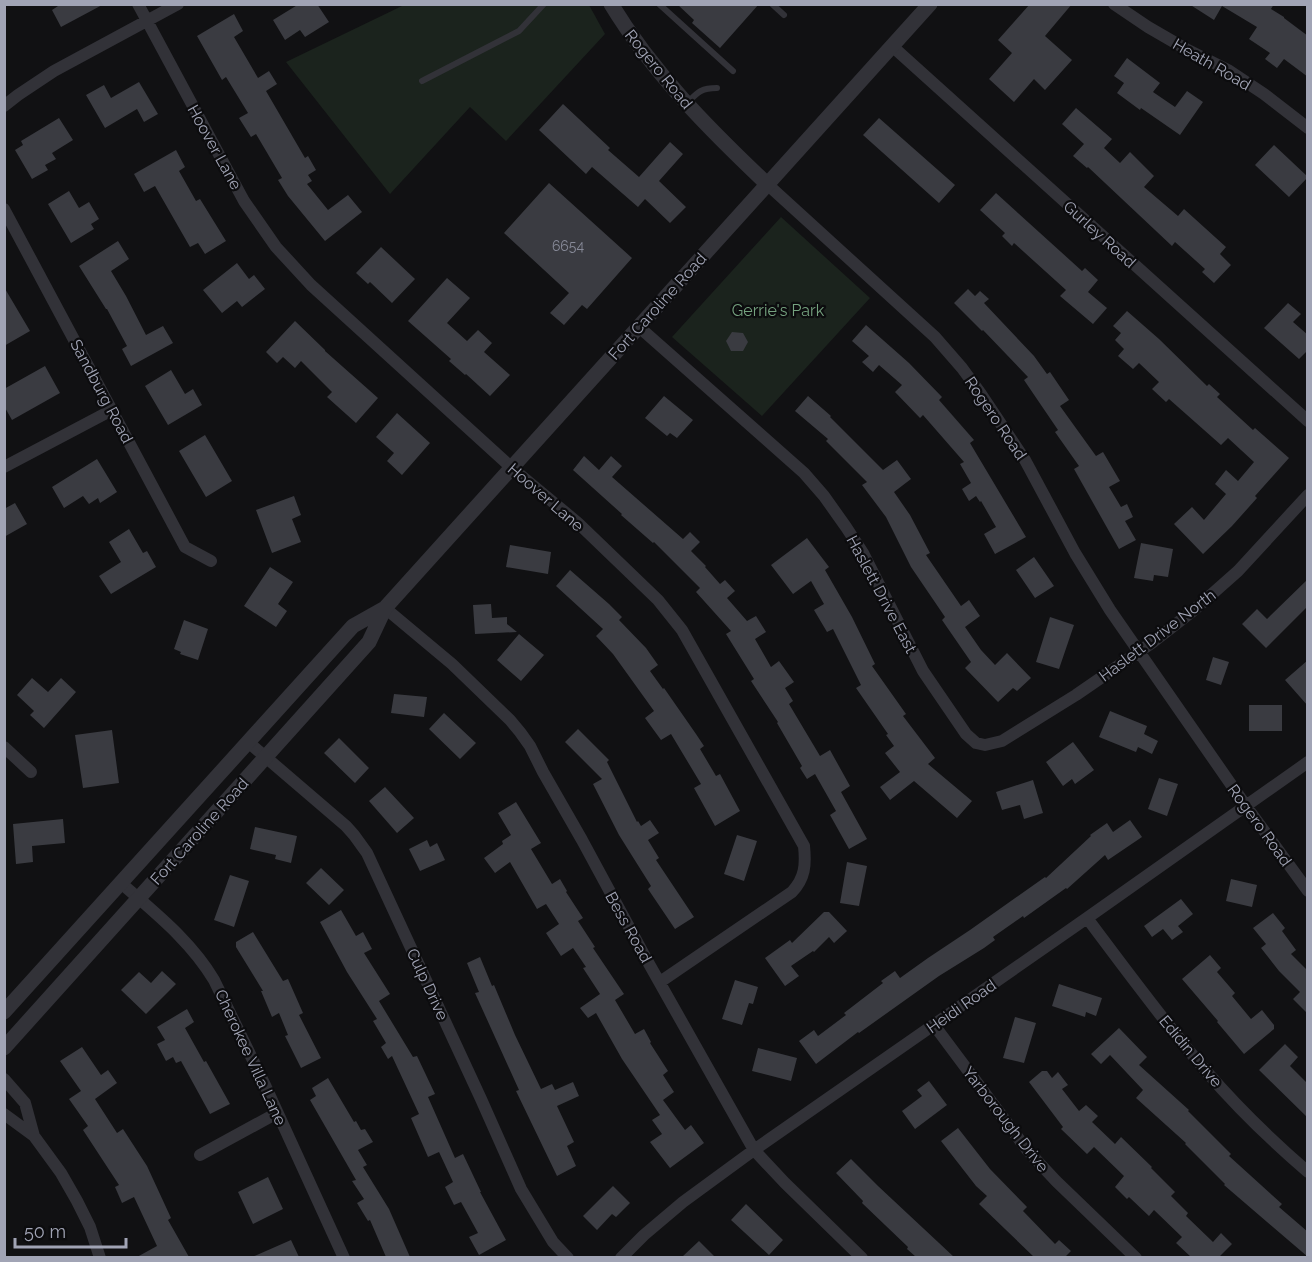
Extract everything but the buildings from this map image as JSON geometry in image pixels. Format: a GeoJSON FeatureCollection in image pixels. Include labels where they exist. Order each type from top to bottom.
{"type":"FeatureCollection","features":[{"type":"Feature","properties":{"kind":"street","name":"Hoover Lane"},"geometry":{"type":"LineString","coordinates":[[138,4],[244,201],[276,247],[311,285],[512,468],[578,523],[674,618],[804,846],[805,870],[792,892],[660,982]]}},
{"type":"Feature","properties":{"kind":"street"},"geometry":{"type":"LineString","coordinates":[[4,106],[54,71],[178,4]]}},
{"type":"Feature","properties":{"kind":"street","name":"Rogero Road"},"geometry":{"type":"LineString","coordinates":[[611,4],[645,54],[686,104],[712,131],[935,337],[962,368],[1024,460],[1074,553],[1110,610],[1308,891]]}},
{"type":"Feature","properties":{"kind":"street","name":"Fort Caroline Road"},"geometry":{"type":"LineString","coordinates":[[4,1048],[369,642],[385,608],[930,4]]}},
{"type":"Feature","properties":{"kind":"street","name":"Heath Road"},"geometry":{"type":"LineString","coordinates":[[1114,4],[1186,50],[1228,70],[1308,128]]}},
{"type":"Feature","properties":{"kind":"street","name":"Gurley Road"},"geometry":{"type":"LineString","coordinates":[[892,46],[1308,422]]}},
{"type":"Feature","properties":{"kind":"street","name":"Sandburg Road"},"geometry":{"type":"LineString","coordinates":[[4,208],[185,547],[211,561]]}},
{"type":"Feature","properties":{"kind":"street","name":"Haslett Drive East"},"geometry":{"type":"LineString","coordinates":[[639,327],[804,473],[824,496],[863,553],[923,671],[966,734],[976,742],[985,745]]}},
{"type":"Feature","properties":{"kind":"street"},"geometry":{"type":"LineString","coordinates":[[4,467],[112,410]]}},
{"type":"Feature","properties":{"kind":"street","name":"Haslett Drive North"},"geometry":{"type":"LineString","coordinates":[[985,745],[1002,741],[1076,695],[1194,610],[1238,571],[1308,495]]}},
{"type":"Feature","properties":{"kind":"street","name":"Fort Caroline Road"},"geometry":{"type":"LineString","coordinates":[[4,1012],[353,626],[385,608]]}},
{"type":"Feature","properties":{"kind":"street","name":"Bess Road"},"geometry":{"type":"LineString","coordinates":[[385,608],[452,664],[520,732],[530,746],[754,1149],[785,1183],[862,1257]]}},
{"type":"Feature","properties":{"kind":"street","name":"Culp Drive"},"geometry":{"type":"LineString","coordinates":[[248,742],[346,826],[367,854],[521,1189],[553,1242],[568,1257]]}},
{"type":"Feature","properties":{"kind":"street"},"geometry":{"type":"LineString","coordinates":[[4,747],[31,772]]}},
{"type":"Feature","properties":{"kind":"street","name":"Heidi Road"},"geometry":{"type":"LineString","coordinates":[[621,1257],[683,1202],[754,1149],[1308,762]]}},
{"type":"Feature","properties":{"kind":"street","name":"Cherokee Villa Lane"},"geometry":{"type":"LineString","coordinates":[[121,883],[185,940],[207,968],[264,1083],[344,1257]]}},
{"type":"Feature","properties":{"kind":"street","name":"Edidin Drive"},"geometry":{"type":"LineString","coordinates":[[1087,918],[1207,1072],[1270,1139],[1308,1172]]}},
{"type":"Feature","properties":{"kind":"street","name":"Yarborough Drive"},"geometry":{"type":"LineString","coordinates":[[934,1025],[1028,1150],[1056,1181],[1136,1257]]}},
{"type":"Feature","properties":{"kind":"street"},"geometry":{"type":"LineString","coordinates":[[4,1079],[25,1103],[34,1136]]}},
{"type":"Feature","properties":{"kind":"street"},"geometry":{"type":"LineString","coordinates":[[200,1155],[278,1113]]}},
{"type":"Feature","properties":{"kind":"street"},"geometry":{"type":"LineString","coordinates":[[4,1114],[34,1136],[60,1173],[90,1227],[100,1257]]}},
{"type":"Feature","properties":{"kind":"lane"},"geometry":{"type":"LineString","coordinates":[[422,81],[519,31],[544,4]]}},
{"type":"Feature","properties":{"kind":"lane"},"geometry":{"type":"LineString","coordinates":[[659,4],[733,71]]}},
{"type":"Feature","properties":{"kind":"lane"},"geometry":{"type":"LineString","coordinates":[[772,4],[784,15]]}},
{"type":"Feature","properties":{"kind":"lane"},"geometry":{"type":"LineString","coordinates":[[686,104],[705,88],[717,88]]}},
{"type":"Feature","properties":{"kind":"green space"},"geometry":{"type":"Polygon","coordinates":[[[404,5],[589,5],[605,34],[506,141],[470,107],[390,194],[286,62],[404,5]]]}},
{"type":"Feature","properties":{"kind":"green space","name":"Gerrie's Park"},"geometry":{"type":"Polygon","coordinates":[[[781,217],[870,298],[762,416],[672,337],[781,217]]]}}]}
